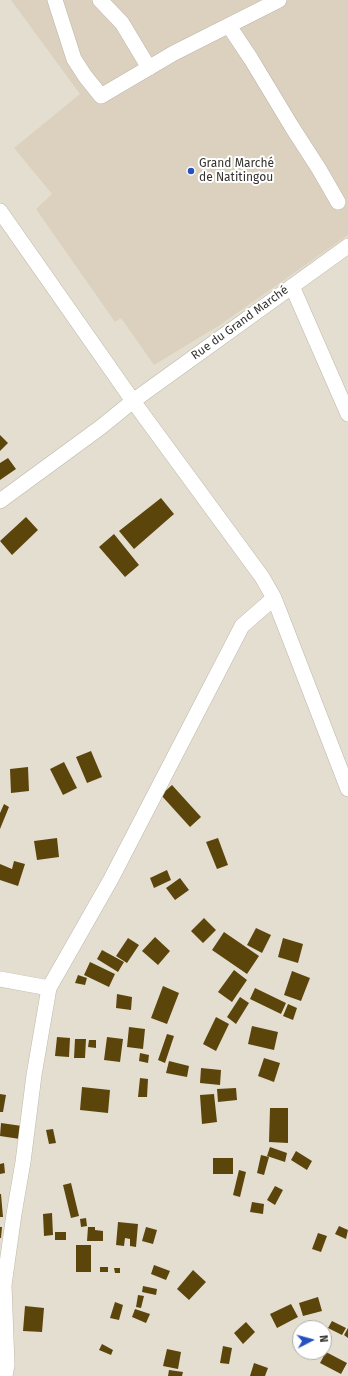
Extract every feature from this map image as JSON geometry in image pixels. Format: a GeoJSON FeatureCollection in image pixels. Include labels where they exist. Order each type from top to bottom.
{"type":"FeatureCollection","features":[{"type":"Feature","properties":{"kind":"street"},"geometry":{"type":"LineString","coordinates":[[55,0],[74,59],[101,96],[215,32],[279,0]]}},
{"type":"Feature","properties":{"kind":"street"},"geometry":{"type":"LineString","coordinates":[[100,0],[122,22],[149,68]]}},
{"type":"Feature","properties":{"kind":"street"},"geometry":{"type":"LineString","coordinates":[[229,26],[320,169],[338,202]]}},
{"type":"Feature","properties":{"kind":"street"},"geometry":{"type":"LineString","coordinates":[[0,211],[133,401],[262,577],[274,598],[344,767],[348,789]]}},
{"type":"Feature","properties":{"kind":"street","name":"Rue du Grand Marché"},"geometry":{"type":"LineString","coordinates":[[0,501],[101,427],[133,401],[348,246]]}},
{"type":"Feature","properties":{"kind":"street"},"geometry":{"type":"LineString","coordinates":[[292,286],[348,414]]}},
{"type":"Feature","properties":{"kind":"street"},"geometry":{"type":"LineString","coordinates":[[5,1376],[7,1364],[2,1285],[23,1162],[34,1075],[49,988],[111,879],[242,626],[274,598]]}},
{"type":"Feature","properties":{"kind":"street"},"geometry":{"type":"LineString","coordinates":[[0,979],[49,988]]}},
{"type":"Feature","properties":{"kind":"shaded area","name":"Grand Marché de Natitingou"},"geometry":{"type":"Polygon","coordinates":[[[11,0],[348,0],[348,235],[220,325],[154,365],[121,318],[115,322],[36,209],[52,194],[14,148],[80,94],[11,0]]]}},
{"type":"Feature","properties":{"kind":"building"},"geometry":{"type":"Polygon","coordinates":[[[0,435],[8,443],[0,451],[0,435]]]}},
{"type":"Feature","properties":{"kind":"building"},"geometry":{"type":"Polygon","coordinates":[[[8,458],[16,469],[0,480],[0,463],[8,458]]]}},
{"type":"Feature","properties":{"kind":"building"},"geometry":{"type":"Polygon","coordinates":[[[161,498],[174,514],[134,549],[119,531],[161,498]]]}},
{"type":"Feature","properties":{"kind":"building"},"geometry":{"type":"Polygon","coordinates":[[[26,517],[38,530],[12,555],[0,541],[26,517]]]}},
{"type":"Feature","properties":{"kind":"building"},"geometry":{"type":"Polygon","coordinates":[[[114,534],[139,565],[125,577],[99,547],[114,534]]]}},
{"type":"Feature","properties":{"kind":"building"},"geometry":{"type":"Polygon","coordinates":[[[91,751],[102,777],[87,783],[76,757],[91,751]]]}},
{"type":"Feature","properties":{"kind":"building"},"geometry":{"type":"Polygon","coordinates":[[[64,762],[77,788],[63,795],[50,769],[64,762]]]}},
{"type":"Feature","properties":{"kind":"building"},"geometry":{"type":"Polygon","coordinates":[[[28,767],[29,791],[11,793],[10,769],[28,767]]]}},
{"type":"Feature","properties":{"kind":"building"},"geometry":{"type":"Polygon","coordinates":[[[172,785],[201,817],[190,827],[161,795],[172,785]]]}},
{"type":"Feature","properties":{"kind":"building"},"geometry":{"type":"Polygon","coordinates":[[[4,804],[9,807],[0,829],[0,813],[4,804]]]}},
{"type":"Feature","properties":{"kind":"building"},"geometry":{"type":"Polygon","coordinates":[[[57,838],[59,857],[37,860],[34,841],[57,838]]]}},
{"type":"Feature","properties":{"kind":"building"},"geometry":{"type":"Polygon","coordinates":[[[218,838],[228,865],[217,869],[206,842],[218,838]]]}},
{"type":"Feature","properties":{"kind":"building"},"geometry":{"type":"Polygon","coordinates":[[[14,861],[25,864],[18,886],[0,880],[0,864],[12,869],[14,861]]]}},
{"type":"Feature","properties":{"kind":"building"},"geometry":{"type":"Polygon","coordinates":[[[167,870],[171,880],[154,888],[150,878],[167,870]]]}},
{"type":"Feature","properties":{"kind":"building"},"geometry":{"type":"Polygon","coordinates":[[[180,878],[189,890],[175,900],[166,888],[180,878]]]}},
{"type":"Feature","properties":{"kind":"building"},"geometry":{"type":"Polygon","coordinates":[[[204,918],[216,930],[203,943],[191,931],[204,918]]]}},
{"type":"Feature","properties":{"kind":"building"},"geometry":{"type":"Polygon","coordinates":[[[256,928],[271,935],[262,953],[247,945],[256,928]]]}},
{"type":"Feature","properties":{"kind":"building"},"geometry":{"type":"Polygon","coordinates":[[[224,932],[259,956],[247,974],[212,950],[224,932]]]}},
{"type":"Feature","properties":{"kind":"building"},"geometry":{"type":"Polygon","coordinates":[[[155,937],[170,951],[158,965],[142,951],[155,937]]]}},
{"type":"Feature","properties":{"kind":"building"},"geometry":{"type":"Polygon","coordinates":[[[128,938],[139,945],[127,963],[116,956],[128,938]]]}},
{"type":"Feature","properties":{"kind":"building"},"geometry":{"type":"Polygon","coordinates":[[[283,938],[303,944],[298,963],[278,957],[283,938]]]}},
{"type":"Feature","properties":{"kind":"building"},"geometry":{"type":"Polygon","coordinates":[[[102,950],[124,962],[118,972],[97,959],[102,950]]]}},
{"type":"Feature","properties":{"kind":"building"},"geometry":{"type":"Polygon","coordinates":[[[90,962],[115,974],[109,987],[84,975],[90,962]]]}},
{"type":"Feature","properties":{"kind":"building"},"geometry":{"type":"Polygon","coordinates":[[[234,970],[247,980],[232,1002],[218,992],[234,970]]]}},
{"type":"Feature","properties":{"kind":"building"},"geometry":{"type":"Polygon","coordinates":[[[292,971],[310,978],[301,1001],[284,995],[292,971]]]}},
{"type":"Feature","properties":{"kind":"building"},"geometry":{"type":"Polygon","coordinates":[[[78,975],[87,978],[85,985],[75,983],[78,975]]]}},
{"type":"Feature","properties":{"kind":"building"},"geometry":{"type":"Polygon","coordinates":[[[163,986],[179,993],[167,1024],[151,1018],[163,986]]]}},
{"type":"Feature","properties":{"kind":"building"},"geometry":{"type":"Polygon","coordinates":[[[255,988],[286,1003],[281,1014],[250,999],[255,988]]]}},
{"type":"Feature","properties":{"kind":"building"},"geometry":{"type":"Polygon","coordinates":[[[117,994],[132,997],[131,1010],[116,1008],[117,994]]]}},
{"type":"Feature","properties":{"kind":"building"},"geometry":{"type":"Polygon","coordinates":[[[240,997],[249,1003],[236,1024],[227,1017],[240,997]]]}},
{"type":"Feature","properties":{"kind":"building"},"geometry":{"type":"Polygon","coordinates":[[[288,1004],[297,1008],[293,1020],[283,1016],[288,1004]]]}},
{"type":"Feature","properties":{"kind":"building"},"geometry":{"type":"Polygon","coordinates":[[[216,1017],[229,1024],[216,1051],[203,1044],[216,1017]]]}},
{"type":"Feature","properties":{"kind":"building"},"geometry":{"type":"Polygon","coordinates":[[[252,1026],[278,1032],[274,1050],[248,1044],[252,1026]]]}},
{"type":"Feature","properties":{"kind":"building"},"geometry":{"type":"Polygon","coordinates":[[[129,1027],[145,1029],[143,1049],[127,1047],[129,1027]]]}},
{"type":"Feature","properties":{"kind":"building"},"geometry":{"type":"Polygon","coordinates":[[[167,1034],[174,1036],[165,1063],[158,1060],[167,1034]]]}},
{"type":"Feature","properties":{"kind":"building"},"geometry":{"type":"Polygon","coordinates":[[[57,1037],[70,1038],[69,1057],[55,1056],[57,1037]]]}},
{"type":"Feature","properties":{"kind":"building"},"geometry":{"type":"Polygon","coordinates":[[[107,1037],[123,1039],[120,1062],[104,1060],[107,1037]]]}},
{"type":"Feature","properties":{"kind":"building"},"geometry":{"type":"Polygon","coordinates":[[[75,1039],[86,1039],[85,1058],[74,1058],[75,1039]]]}},
{"type":"Feature","properties":{"kind":"building"},"geometry":{"type":"Polygon","coordinates":[[[89,1040],[96,1040],[96,1048],[88,1047],[89,1040]]]}},
{"type":"Feature","properties":{"kind":"building"},"geometry":{"type":"Polygon","coordinates":[[[140,1053],[149,1055],[148,1063],[139,1061],[140,1053]]]}},
{"type":"Feature","properties":{"kind":"building"},"geometry":{"type":"Polygon","coordinates":[[[264,1058],[280,1063],[274,1082],[258,1076],[264,1058]]]}},
{"type":"Feature","properties":{"kind":"building"},"geometry":{"type":"Polygon","coordinates":[[[169,1061],[189,1066],[187,1077],[166,1073],[169,1061]]]}},
{"type":"Feature","properties":{"kind":"building"},"geometry":{"type":"Polygon","coordinates":[[[201,1068],[221,1070],[220,1085],[200,1083],[201,1068]]]}},
{"type":"Feature","properties":{"kind":"building"},"geometry":{"type":"Polygon","coordinates":[[[140,1078],[148,1079],[147,1097],[138,1097],[140,1078]]]}},
{"type":"Feature","properties":{"kind":"building"},"geometry":{"type":"Polygon","coordinates":[[[82,1087],[110,1090],[108,1113],[80,1110],[82,1087]]]}},
{"type":"Feature","properties":{"kind":"building"},"geometry":{"type":"Polygon","coordinates":[[[236,1088],[237,1100],[218,1102],[217,1089],[236,1088]]]}},
{"type":"Feature","properties":{"kind":"building"},"geometry":{"type":"Polygon","coordinates":[[[0,1094],[6,1095],[3,1112],[0,1112],[0,1094]]]}},
{"type":"Feature","properties":{"kind":"building"},"geometry":{"type":"Polygon","coordinates":[[[214,1094],[217,1122],[202,1124],[200,1095],[214,1094]]]}},
{"type":"Feature","properties":{"kind":"building"},"geometry":{"type":"Polygon","coordinates":[[[270,1108],[288,1108],[288,1143],[269,1142],[270,1108]]]}},
{"type":"Feature","properties":{"kind":"building"},"geometry":{"type":"Polygon","coordinates":[[[1,1123],[22,1126],[20,1139],[0,1136],[1,1123]]]}},
{"type":"Feature","properties":{"kind":"building"},"geometry":{"type":"Polygon","coordinates":[[[53,1129],[56,1143],[49,1144],[46,1130],[53,1129]]]}},
{"type":"Feature","properties":{"kind":"building"},"geometry":{"type":"Polygon","coordinates":[[[270,1147],[287,1153],[285,1162],[267,1156],[270,1147]]]}},
{"type":"Feature","properties":{"kind":"building"},"geometry":{"type":"Polygon","coordinates":[[[296,1151],[312,1161],[307,1170],[291,1160],[296,1151]]]}},
{"type":"Feature","properties":{"kind":"building"},"geometry":{"type":"Polygon","coordinates":[[[261,1155],[269,1157],[264,1175],[257,1173],[261,1155]]]}},
{"type":"Feature","properties":{"kind":"building"},"geometry":{"type":"Polygon","coordinates":[[[213,1158],[233,1158],[233,1174],[213,1174],[213,1158]]]}},
{"type":"Feature","properties":{"kind":"building"},"geometry":{"type":"Polygon","coordinates":[[[4,1163],[5,1173],[0,1174],[0,1164],[4,1163]]]}},
{"type":"Feature","properties":{"kind":"building"},"geometry":{"type":"Polygon","coordinates":[[[239,1170],[246,1172],[240,1197],[233,1195],[239,1170]]]}},
{"type":"Feature","properties":{"kind":"building"},"geometry":{"type":"Polygon","coordinates":[[[71,1183],[79,1216],[71,1218],[63,1185],[71,1183]]]}},
{"type":"Feature","properties":{"kind":"building"},"geometry":{"type":"Polygon","coordinates":[[[275,1186],[283,1190],[275,1205],[267,1200],[275,1186]]]}},
{"type":"Feature","properties":{"kind":"building"},"geometry":{"type":"Polygon","coordinates":[[[1,1194],[3,1217],[0,1217],[1,1194]]]}},
{"type":"Feature","properties":{"kind":"building"},"geometry":{"type":"Polygon","coordinates":[[[252,1202],[264,1204],[263,1214],[250,1212],[252,1202]]]}},
{"type":"Feature","properties":{"kind":"building"},"geometry":{"type":"Polygon","coordinates":[[[52,1213],[53,1235],[44,1236],[43,1214],[52,1213]]]}},
{"type":"Feature","properties":{"kind":"building"},"geometry":{"type":"Polygon","coordinates":[[[86,1218],[87,1226],[81,1227],[80,1219],[86,1218]]]}},
{"type":"Feature","properties":{"kind":"building"},"geometry":{"type":"Polygon","coordinates":[[[118,1222],[138,1224],[136,1247],[130,1246],[130,1239],[125,1238],[124,1246],[116,1245],[118,1222]]]}},
{"type":"Feature","properties":{"kind":"building"},"geometry":{"type":"Polygon","coordinates":[[[339,1226],[348,1230],[346,1239],[335,1234],[339,1226]]]}},
{"type":"Feature","properties":{"kind":"building"},"geometry":{"type":"Polygon","coordinates":[[[0,1227],[2,1227],[1,1238],[0,1238],[0,1227]]]}},
{"type":"Feature","properties":{"kind":"building"},"geometry":{"type":"Polygon","coordinates":[[[88,1227],[95,1227],[95,1230],[103,1231],[103,1241],[87,1241],[88,1227]]]}},
{"type":"Feature","properties":{"kind":"building"},"geometry":{"type":"Polygon","coordinates":[[[146,1227],[157,1230],[153,1244],[142,1241],[146,1227]]]}},
{"type":"Feature","properties":{"kind":"building"},"geometry":{"type":"Polygon","coordinates":[[[55,1232],[66,1232],[66,1240],[55,1240],[55,1232]]]}},
{"type":"Feature","properties":{"kind":"building"},"geometry":{"type":"Polygon","coordinates":[[[318,1233],[327,1236],[321,1252],[312,1249],[318,1233]]]}},
{"type":"Feature","properties":{"kind":"building"},"geometry":{"type":"Polygon","coordinates":[[[76,1245],[91,1245],[91,1272],[76,1272],[76,1245]]]}},
{"type":"Feature","properties":{"kind":"building"},"geometry":{"type":"Polygon","coordinates":[[[154,1265],[170,1271],[166,1280],[151,1274],[154,1265]]]}},
{"type":"Feature","properties":{"kind":"building"},"geometry":{"type":"Polygon","coordinates":[[[100,1267],[108,1267],[108,1272],[100,1272],[100,1267]]]}},
{"type":"Feature","properties":{"kind":"building"},"geometry":{"type":"Polygon","coordinates":[[[114,1268],[120,1268],[120,1273],[115,1273],[114,1268]]]}},
{"type":"Feature","properties":{"kind":"building"},"geometry":{"type":"Polygon","coordinates":[[[193,1270],[206,1282],[189,1300],[177,1289],[193,1270]]]}},
{"type":"Feature","properties":{"kind":"building"},"geometry":{"type":"Polygon","coordinates":[[[143,1286],[157,1289],[156,1295],[142,1292],[143,1286]]]}},
{"type":"Feature","properties":{"kind":"building"},"geometry":{"type":"Polygon","coordinates":[[[138,1295],[144,1296],[141,1308],[136,1307],[138,1295]]]}},
{"type":"Feature","properties":{"kind":"building"},"geometry":{"type":"Polygon","coordinates":[[[318,1297],[322,1311],[303,1316],[299,1303],[318,1297]]]}},
{"type":"Feature","properties":{"kind":"building"},"geometry":{"type":"Polygon","coordinates":[[[115,1302],[123,1305],[119,1320],[110,1318],[115,1302]]]}},
{"type":"Feature","properties":{"kind":"building"},"geometry":{"type":"Polygon","coordinates":[[[291,1304],[298,1317],[277,1328],[270,1314],[291,1304]]]}},
{"type":"Feature","properties":{"kind":"building"},"geometry":{"type":"Polygon","coordinates":[[[25,1306],[44,1308],[42,1332],[23,1331],[25,1306]]]}},
{"type":"Feature","properties":{"kind":"building"},"geometry":{"type":"Polygon","coordinates":[[[135,1309],[150,1314],[146,1323],[132,1317],[135,1309]]]}},
{"type":"Feature","properties":{"kind":"building"},"geometry":{"type":"Polygon","coordinates":[[[332,1321],[346,1328],[342,1335],[332,1330],[332,1321]]]}},
{"type":"Feature","properties":{"kind":"building"},"geometry":{"type":"Polygon","coordinates":[[[246,1322],[255,1332],[243,1344],[234,1333],[246,1322]]]}},
{"type":"Feature","properties":{"kind":"building"},"geometry":{"type":"Polygon","coordinates":[[[348,1328],[348,1338],[344,1335],[348,1328]]]}},
{"type":"Feature","properties":{"kind":"building"},"geometry":{"type":"Polygon","coordinates":[[[102,1344],[113,1350],[111,1355],[99,1350],[102,1344]]]}},
{"type":"Feature","properties":{"kind":"building"},"geometry":{"type":"Polygon","coordinates":[[[223,1346],[232,1348],[229,1364],[220,1363],[223,1346]]]}},
{"type":"Feature","properties":{"kind":"building"},"geometry":{"type":"Polygon","coordinates":[[[167,1349],[181,1352],[178,1369],[163,1366],[167,1349]]]}},
{"type":"Feature","properties":{"kind":"building"},"geometry":{"type":"Polygon","coordinates":[[[332,1355],[347,1363],[341,1374],[320,1363],[322,1360],[332,1360],[332,1355]]]}},
{"type":"Feature","properties":{"kind":"building"},"geometry":{"type":"Polygon","coordinates":[[[254,1363],[268,1368],[265,1376],[250,1376],[254,1363]]]}},
{"type":"Feature","properties":{"kind":"building"},"geometry":{"type":"Polygon","coordinates":[[[169,1370],[183,1372],[182,1376],[168,1376],[169,1370]]]}},
{"type":"Feature","properties":{"kind":"place","name":"Grand Marché de Natitingou"},"geometry":{"type":"Point","coordinates":[191,171]}}]}
